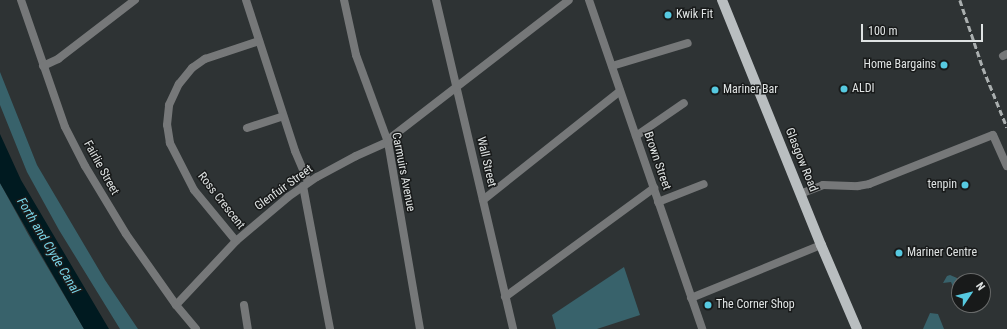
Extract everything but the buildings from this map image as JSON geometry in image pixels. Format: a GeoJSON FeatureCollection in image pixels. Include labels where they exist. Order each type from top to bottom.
{"type":"FeatureCollection","features":[{"type":"Feature","properties":{"kind":"main road","name":"Glasgow Road"},"geometry":{"type":"LineString","coordinates":[[722,0],[800,194],[857,329]]}},
{"type":"Feature","properties":{"kind":"street","name":"Fairlie Street"},"geometry":{"type":"LineString","coordinates":[[21,0],[65,127],[85,166],[126,234],[176,306],[196,329]]}},
{"type":"Feature","properties":{"kind":"street"},"geometry":{"type":"LineString","coordinates":[[43,66],[58,59],[135,0]]}},
{"type":"Feature","properties":{"kind":"street"},"geometry":{"type":"LineString","coordinates":[[246,0],[306,184],[330,329]]}},
{"type":"Feature","properties":{"kind":"street","name":"Carmuirs Avenue"},"geometry":{"type":"LineString","coordinates":[[344,0],[356,55],[388,142],[420,329]]}},
{"type":"Feature","properties":{"kind":"street","name":"Wall Street"},"geometry":{"type":"LineString","coordinates":[[436,0],[513,329]]}},
{"type":"Feature","properties":{"kind":"street","name":"Glenfuir Street"},"geometry":{"type":"LineString","coordinates":[[176,306],[236,241],[306,184],[356,156],[388,142],[393,136],[569,0]]}},
{"type":"Feature","properties":{"kind":"street","name":"Brown Street"},"geometry":{"type":"LineString","coordinates":[[589,0],[702,329]]}},
{"type":"Feature","properties":{"kind":"street","name":"Ross Crescent"},"geometry":{"type":"LineString","coordinates":[[236,241],[194,190],[170,143],[168,118],[169,106],[178,84],[192,68],[205,59],[259,42]]}},
{"type":"Feature","properties":{"kind":"street"},"geometry":{"type":"LineString","coordinates":[[612,66],[688,43]]}},
{"type":"Feature","properties":{"kind":"street"},"geometry":{"type":"LineString","coordinates":[[483,200],[620,91]]}},
{"type":"Feature","properties":{"kind":"street"},"geometry":{"type":"LineString","coordinates":[[636,136],[684,103]]}},
{"type":"Feature","properties":{"kind":"street"},"geometry":{"type":"LineString","coordinates":[[247,128],[283,116]]}},
{"type":"Feature","properties":{"kind":"street"},"geometry":{"type":"LineString","coordinates":[[800,194],[823,185],[858,186],[869,184],[993,135],[1007,166]]}},
{"type":"Feature","properties":{"kind":"street"},"geometry":{"type":"LineString","coordinates":[[658,202],[704,184]]}},
{"type":"Feature","properties":{"kind":"street"},"geometry":{"type":"LineString","coordinates":[[505,297],[654,188]]}},
{"type":"Feature","properties":{"kind":"street"},"geometry":{"type":"LineString","coordinates":[[691,298],[821,245]]}},
{"type":"Feature","properties":{"kind":"street"},"geometry":{"type":"LineString","coordinates":[[244,305],[248,329]]}},
{"type":"Feature","properties":{"kind":"shaded area"},"geometry":{"type":"Polygon","coordinates":[[[0,72],[37,165],[105,280],[138,329],[120,329],[59,230],[27,172],[0,105],[0,72]]]}},
{"type":"Feature","properties":{"kind":"shaded area"},"geometry":{"type":"Polygon","coordinates":[[[0,183],[28,234],[84,329],[0,329],[0,183]]]}},
{"type":"Feature","properties":{"kind":"shaded area"},"geometry":{"type":"Polygon","coordinates":[[[624,267],[640,315],[597,329],[556,329],[552,315],[624,267]]]}},
{"type":"Feature","properties":{"kind":"shaded area"},"geometry":{"type":"Polygon","coordinates":[[[951,275],[951,282],[943,283],[947,276],[951,275]]]}},
{"type":"Feature","properties":{"kind":"shaded area"},"geometry":{"type":"Polygon","coordinates":[[[930,313],[938,314],[944,329],[923,329],[930,313]]]}},
{"type":"Feature","properties":{"kind":"water","name":"Forth and Clyde Canal"},"geometry":{"type":"Polygon","coordinates":[[[0,134],[21,180],[109,329],[84,329],[0,183],[0,134]]]}},
{"type":"Feature","properties":{"kind":"railway"},"geometry":{"type":"LineString","coordinates":[[960,0],[983,68],[1007,127]]}},
{"type":"Feature","properties":{"kind":"place","name":"Kwik Fit"},"geometry":{"type":"Point","coordinates":[668,15]}},
{"type":"Feature","properties":{"kind":"place","name":"Home Bargains"},"geometry":{"type":"Point","coordinates":[944,65]}},
{"type":"Feature","properties":{"kind":"place","name":"ALDI"},"geometry":{"type":"Point","coordinates":[844,89]}},
{"type":"Feature","properties":{"kind":"place","name":"Mariner Bar"},"geometry":{"type":"Point","coordinates":[715,90]}},
{"type":"Feature","properties":{"kind":"place","name":"tenpin"},"geometry":{"type":"Point","coordinates":[965,185]}},
{"type":"Feature","properties":{"kind":"place","name":"Mariner Centre"},"geometry":{"type":"Point","coordinates":[899,253]}},
{"type":"Feature","properties":{"kind":"place","name":"The Corner Shop"},"geometry":{"type":"Point","coordinates":[708,305]}}]}
